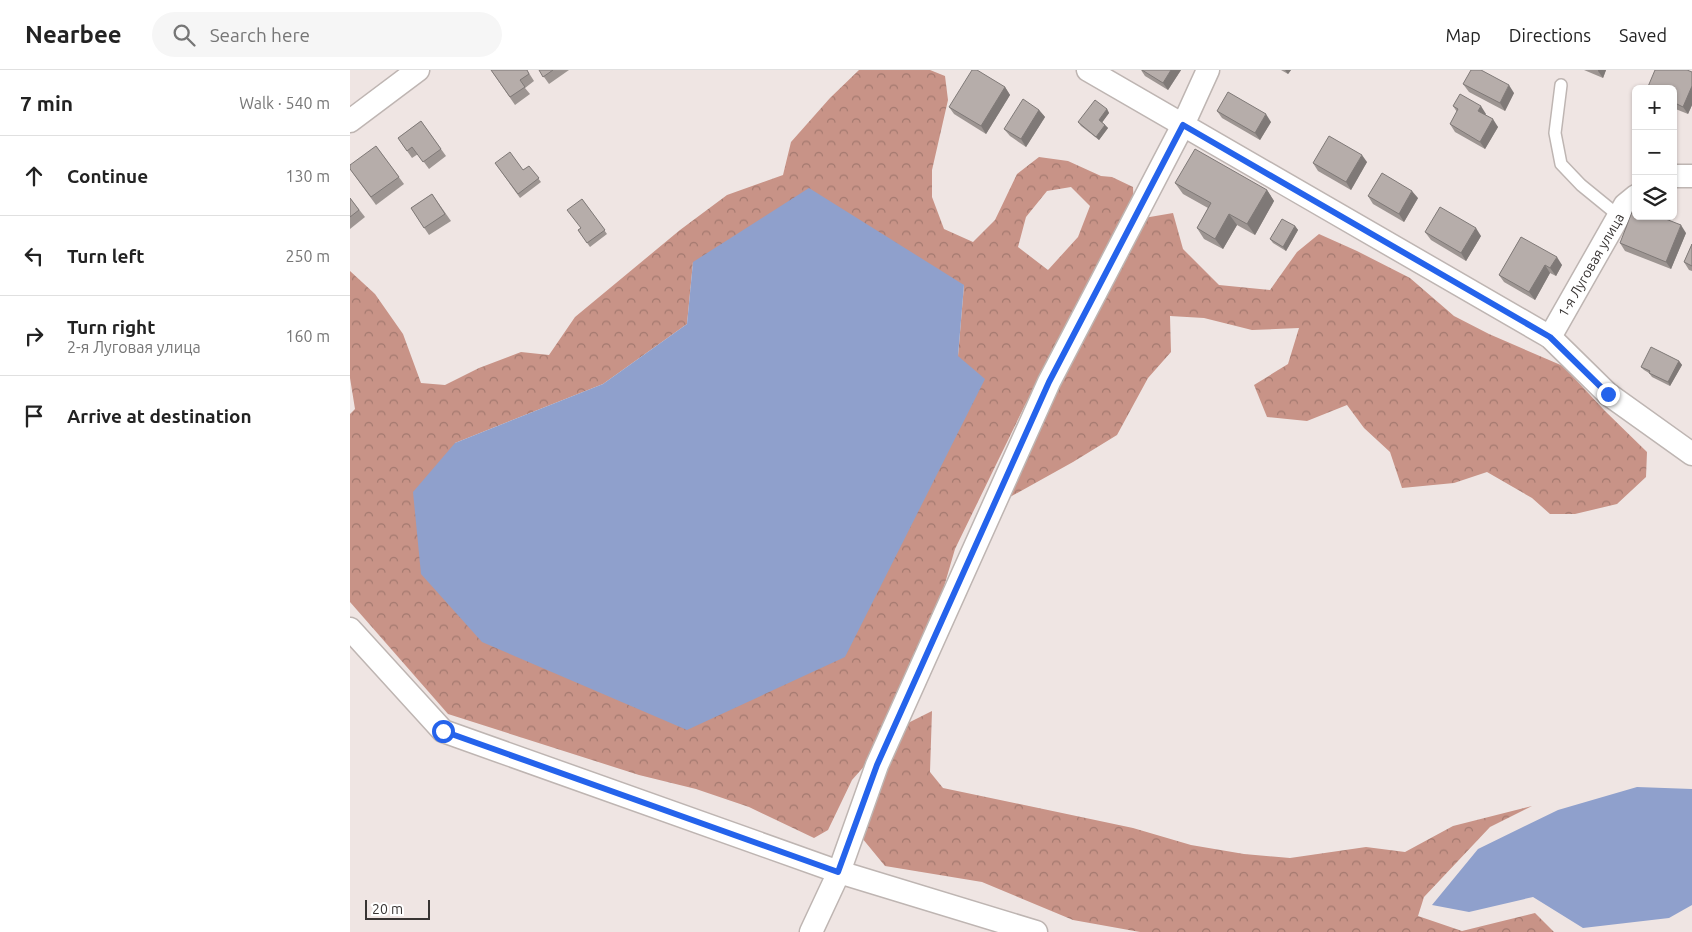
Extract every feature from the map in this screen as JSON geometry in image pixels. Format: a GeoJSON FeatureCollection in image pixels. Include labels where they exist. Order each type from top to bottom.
{"type":"FeatureCollection","features":[{"type":"Feature","properties":{"kind":"street"},"geometry":{"type":"LineString","coordinates":[[350,121],[418,70]]}},
{"type":"Feature","properties":{"kind":"street"},"geometry":{"type":"LineString","coordinates":[[1088,70],[1550,337],[1608,394],[1692,454]]}},
{"type":"Feature","properties":{"kind":"street"},"geometry":{"type":"LineString","coordinates":[[811,932],[838,872],[877,765],[1049,382],[1183,125],[1208,70]]}},
{"type":"Feature","properties":{"kind":"street"},"geometry":{"type":"LineString","coordinates":[[1677,176],[1692,176]]}},
{"type":"Feature","properties":{"kind":"street","name":"1-я Луговая улица"},"geometry":{"type":"LineString","coordinates":[[1550,337],[1625,205],[1632,199]]}},
{"type":"Feature","properties":{"kind":"street"},"geometry":{"type":"LineString","coordinates":[[350,629],[443,731],[838,872],[1036,932]]}},
{"type":"Feature","properties":{"kind":"lane"},"geometry":{"type":"LineString","coordinates":[[1561,85],[1556,133],[1561,164],[1581,185],[1619,216]]}},
{"type":"Feature","properties":{"kind":"green space"},"geometry":{"type":"Polygon","coordinates":[[[859,70],[930,70],[945,76],[948,100],[932,170],[932,197],[944,229],[973,242],[995,220],[1017,174],[1039,157],[1068,161],[1101,176],[1112,177],[1133,187],[1134,212],[1025,405],[955,549],[941,597],[876,753],[852,780],[828,830],[814,838],[749,807],[696,789],[639,775],[448,714],[350,602],[350,414],[355,409],[350,378],[350,271],[375,294],[403,334],[421,383],[445,385],[479,368],[521,352],[549,355],[575,317],[680,230],[727,195],[783,175],[791,142],[830,98],[859,70]],[[1071,187],[1047,191],[1026,217],[1018,247],[1048,270],[1078,237],[1090,206],[1071,187]],[[693,262],[687,324],[603,384],[455,443],[958,356],[964,285],[693,262]]]}},
{"type":"Feature","properties":{"kind":"green space"},"geometry":{"type":"Polygon","coordinates":[[[1173,213],[1183,249],[1219,285],[1270,290],[1297,252],[1319,234],[1410,278],[1454,316],[1489,334],[1563,366],[1647,452],[1646,477],[1617,504],[1575,514],[1550,514],[1532,498],[1487,472],[1454,483],[1402,488],[1390,452],[1364,428],[1347,405],[1307,421],[1267,417],[1254,385],[1288,364],[1299,328],[1252,330],[1204,318],[1170,316],[1171,352],[1148,378],[1117,435],[1001,502],[1144,218],[1173,213]]]}},
{"type":"Feature","properties":{"kind":"green space"},"geometry":{"type":"Polygon","coordinates":[[[932,711],[930,772],[943,788],[1133,828],[1191,845],[1244,854],[1290,858],[1366,847],[1405,852],[1453,826],[1532,806],[1490,827],[1424,897],[1418,916],[1462,931],[1535,913],[1554,932],[1140,932],[1073,920],[982,882],[885,866],[862,838],[898,728],[932,711]]]}},
{"type":"Feature","properties":{"kind":"water"},"geometry":{"type":"Polygon","coordinates":[[[809,188],[964,285],[958,356],[985,379],[845,657],[687,730],[482,642],[421,574],[413,492],[455,443],[603,384],[687,324],[693,262],[809,188]]]}},
{"type":"Feature","properties":{"kind":"water"},"geometry":{"type":"Polygon","coordinates":[[[1637,787],[1692,789],[1692,905],[1669,918],[1583,928],[1533,897],[1469,912],[1432,905],[1478,849],[1558,810],[1637,787]]]}},
{"type":"Feature","properties":{"kind":"building"},"geometry":{"type":"Polygon","coordinates":[[[491,70],[527,70],[529,74],[520,80],[525,87],[510,97],[491,70]]]}},
{"type":"Feature","properties":{"kind":"building"},"geometry":{"type":"Polygon","coordinates":[[[539,70],[553,70],[543,77],[539,70]]]}},
{"type":"Feature","properties":{"kind":"building"},"geometry":{"type":"Polygon","coordinates":[[[972,70],[977,70],[1005,87],[981,126],[949,107],[972,70]]]}},
{"type":"Feature","properties":{"kind":"building"},"geometry":{"type":"Polygon","coordinates":[[[1142,70],[1171,70],[1163,83],[1142,70]]]}},
{"type":"Feature","properties":{"kind":"building"},"geometry":{"type":"Polygon","coordinates":[[[1471,70],[1481,70],[1509,85],[1500,103],[1463,84],[1471,70]]]}},
{"type":"Feature","properties":{"kind":"building"},"geometry":{"type":"Polygon","coordinates":[[[1655,70],[1687,70],[1692,72],[1692,86],[1683,107],[1677,104],[1677,85],[1649,85],[1655,70]]]}},
{"type":"Feature","properties":{"kind":"building"},"geometry":{"type":"Polygon","coordinates":[[[1228,92],[1266,114],[1255,133],[1217,111],[1228,92]]]}},
{"type":"Feature","properties":{"kind":"building"},"geometry":{"type":"Polygon","coordinates":[[[1460,94],[1481,106],[1478,111],[1493,119],[1480,142],[1450,124],[1458,109],[1453,106],[1460,94]]]}},
{"type":"Feature","properties":{"kind":"building"},"geometry":{"type":"Polygon","coordinates":[[[1023,99],[1039,110],[1021,139],[1004,129],[1023,99]]]}},
{"type":"Feature","properties":{"kind":"building"},"geometry":{"type":"Polygon","coordinates":[[[1095,100],[1107,109],[1099,120],[1105,125],[1096,137],[1078,122],[1095,100]]]}},
{"type":"Feature","properties":{"kind":"building"},"geometry":{"type":"Polygon","coordinates":[[[421,121],[441,149],[423,162],[412,147],[407,151],[398,138],[421,121]]]}},
{"type":"Feature","properties":{"kind":"building"},"geometry":{"type":"Polygon","coordinates":[[[1329,136],[1362,155],[1346,182],[1313,163],[1329,136]]]}},
{"type":"Feature","properties":{"kind":"building"},"geometry":{"type":"Polygon","coordinates":[[[376,146],[399,177],[371,197],[350,169],[350,165],[376,146]]]}},
{"type":"Feature","properties":{"kind":"building"},"geometry":{"type":"Polygon","coordinates":[[[1195,149],[1267,190],[1247,224],[1229,214],[1215,239],[1197,228],[1211,203],[1175,183],[1195,149]]]}},
{"type":"Feature","properties":{"kind":"building"},"geometry":{"type":"Polygon","coordinates":[[[510,152],[523,170],[529,166],[539,178],[518,194],[495,163],[510,152]]]}},
{"type":"Feature","properties":{"kind":"building"},"geometry":{"type":"Polygon","coordinates":[[[1382,173],[1412,191],[1399,214],[1368,196],[1382,173]]]}},
{"type":"Feature","properties":{"kind":"building"},"geometry":{"type":"Polygon","coordinates":[[[432,194],[445,214],[424,228],[411,208],[432,194]]]}},
{"type":"Feature","properties":{"kind":"building"},"geometry":{"type":"Polygon","coordinates":[[[350,198],[359,210],[350,217],[350,198]]]}},
{"type":"Feature","properties":{"kind":"building"},"geometry":{"type":"Polygon","coordinates":[[[582,199],[605,230],[587,243],[578,230],[581,228],[567,210],[582,199]]]}},
{"type":"Feature","properties":{"kind":"building"},"geometry":{"type":"Polygon","coordinates":[[[1440,207],[1476,228],[1461,253],[1425,232],[1440,207]]]}},
{"type":"Feature","properties":{"kind":"building"},"geometry":{"type":"Polygon","coordinates":[[[1632,212],[1632,220],[1668,220],[1681,225],[1666,262],[1620,243],[1632,212]]]}},
{"type":"Feature","properties":{"kind":"building"},"geometry":{"type":"Polygon","coordinates":[[[1282,219],[1295,226],[1283,247],[1270,239],[1282,219]]]}},
{"type":"Feature","properties":{"kind":"building"},"geometry":{"type":"Polygon","coordinates":[[[1521,237],[1557,257],[1550,268],[1545,265],[1529,292],[1499,275],[1521,237]]]}},
{"type":"Feature","properties":{"kind":"building"},"geometry":{"type":"Polygon","coordinates":[[[1692,244],[1692,266],[1684,262],[1692,244]]]}},
{"type":"Feature","properties":{"kind":"building"},"geometry":{"type":"Polygon","coordinates":[[[1651,347],[1679,361],[1668,382],[1641,367],[1651,347]]]}},
{"type":"Feature","properties":{"kind":"route"},"geometry":{"type":"LineString","coordinates":[[443,731],[838,872],[877,765],[1049,382],[1183,125],[1550,337],[1608,394]]}}]}
